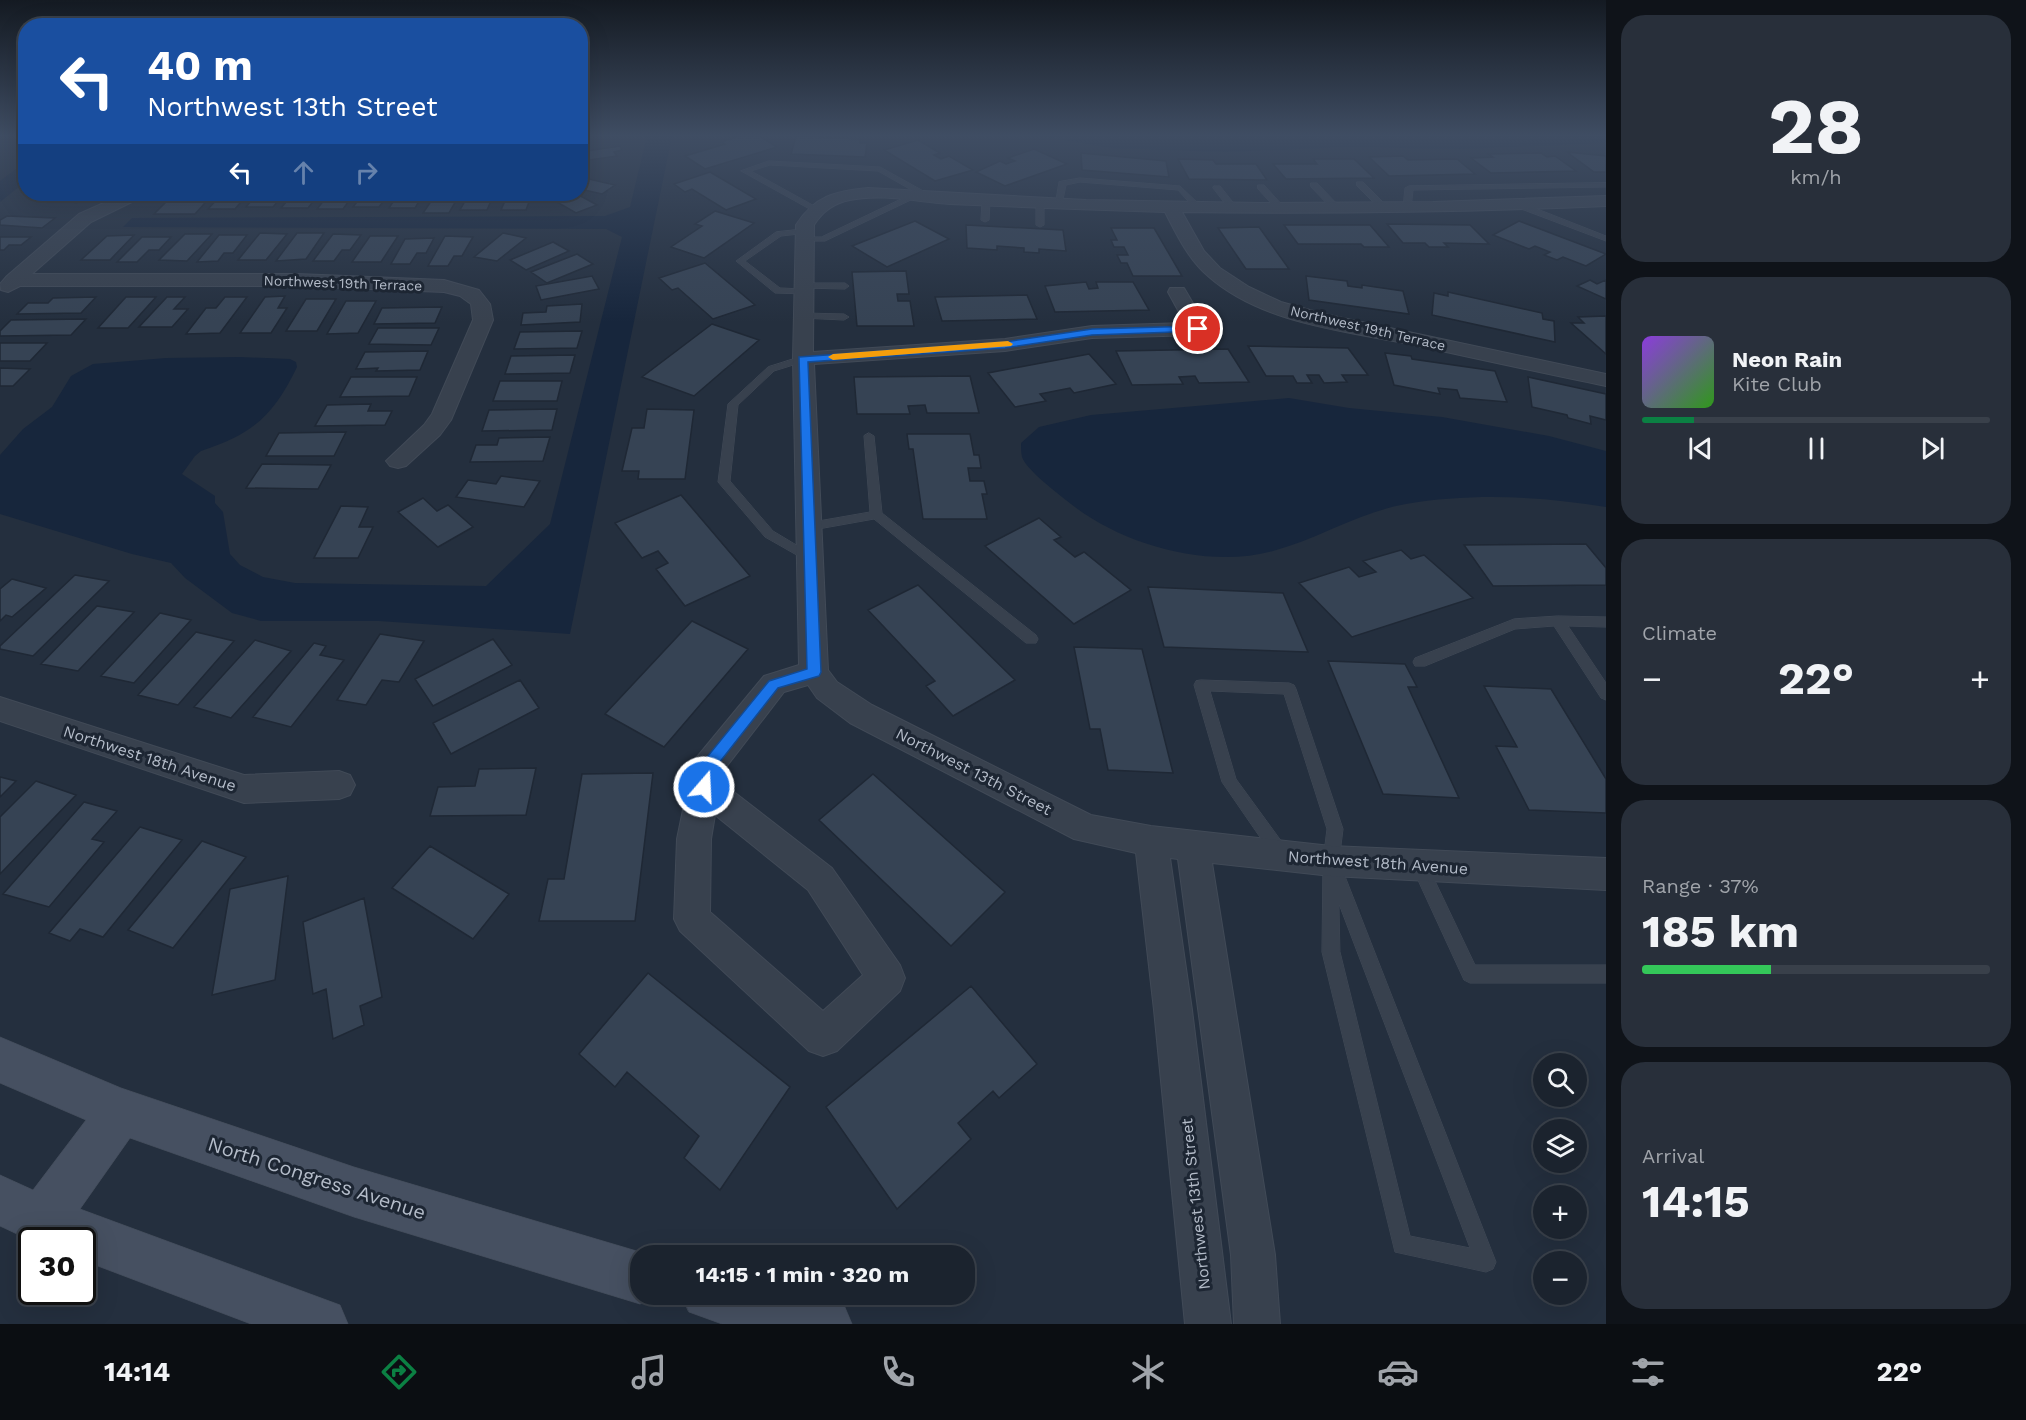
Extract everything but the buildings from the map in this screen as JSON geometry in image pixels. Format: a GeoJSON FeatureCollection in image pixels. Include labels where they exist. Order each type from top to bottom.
{"type":"FeatureCollection","features":[{"type":"Feature","properties":{"kind":"main road","name":"North Congress Avenue"},"geometry":{"type":"LineString","coordinates":[[0,1060],[121,1111],[354,1192],[630,1275]]}},
{"type":"Feature","properties":{"kind":"main road"},"geometry":{"type":"LineString","coordinates":[[121,1111],[21,1210],[321,1324]]}},
{"type":"Feature","properties":{"kind":"main road"},"geometry":{"type":"LineString","coordinates":[[750,1305],[825,1324]]}},
{"type":"Feature","properties":{"kind":"street"},"geometry":{"type":"LineString","coordinates":[[704,787],[820,879],[887,978],[823,1036],[692,919],[694,839],[708,766],[774,684],[814,672],[807,527],[804,298],[815,220],[861,198]]}},
{"type":"Feature","properties":{"kind":"street"},"geometry":{"type":"LineString","coordinates":[[928,198],[1171,208],[1281,209],[1385,209],[1606,201]]}},
{"type":"Feature","properties":{"kind":"street"},"geometry":{"type":"LineString","coordinates":[[7,287],[71,228],[117,201]]}},
{"type":"Feature","properties":{"kind":"street","name":"Northwest 19th Terrace"},"geometry":{"type":"LineString","coordinates":[[1171,208],[1202,260],[1234,285],[1277,306],[1323,320],[1606,380]]}},
{"type":"Feature","properties":{"kind":"street","name":"Northwest 19th Terrace"},"geometry":{"type":"LineString","coordinates":[[7,287],[297,280],[444,286],[467,291],[477,298],[483,308],[483,320],[443,415],[432,430],[398,460]]}},
{"type":"Feature","properties":{"kind":"street"},"geometry":{"type":"LineString","coordinates":[[803,359],[1005,345],[1092,332],[1198,329],[1177,292]]}},
{"type":"Feature","properties":{"kind":"street","name":"Northwest 13th Street"},"geometry":{"type":"LineString","coordinates":[[814,672],[827,690],[861,714],[1076,824],[1086,829],[1151,841],[1173,1010],[1208,1324]]}},
{"type":"Feature","properties":{"kind":"street","name":"Northwest 18th Avenue"},"geometry":{"type":"LineString","coordinates":[[0,709],[244,789],[339,785]]}},
{"type":"Feature","properties":{"kind":"street","name":"Northwest 18th Avenue"},"geometry":{"type":"LineString","coordinates":[[1151,841],[1331,861],[1606,874]]}},
{"type":"Feature","properties":{"kind":"street"},"geometry":{"type":"LineString","coordinates":[[1193,846],[1253,1255],[1257,1324]]}},
{"type":"Feature","properties":{"kind":"lane"},"geometry":{"type":"LineString","coordinates":[[783,198],[815,220],[822,238],[911,198]]}},
{"type":"Feature","properties":{"kind":"lane"},"geometry":{"type":"LineString","coordinates":[[1058,204],[1059,198]]}},
{"type":"Feature","properties":{"kind":"lane"},"geometry":{"type":"LineString","coordinates":[[1189,198],[1199,208]]}},
{"type":"Feature","properties":{"kind":"lane"},"geometry":{"type":"LineString","coordinates":[[1225,198],[1233,208]]}},
{"type":"Feature","properties":{"kind":"lane"},"geometry":{"type":"LineString","coordinates":[[1271,198],[1281,209]]}},
{"type":"Feature","properties":{"kind":"lane"},"geometry":{"type":"LineString","coordinates":[[1326,198],[1337,209]]}},
{"type":"Feature","properties":{"kind":"lane"},"geometry":{"type":"LineString","coordinates":[[1374,198],[1385,209]]}},
{"type":"Feature","properties":{"kind":"lane"},"geometry":{"type":"LineString","coordinates":[[1407,208],[1409,198]]}},
{"type":"Feature","properties":{"kind":"lane"},"geometry":{"type":"LineString","coordinates":[[985,220],[986,201]]}},
{"type":"Feature","properties":{"kind":"lane"},"geometry":{"type":"LineString","coordinates":[[1040,203],[1040,225]]}},
{"type":"Feature","properties":{"kind":"lane"},"geometry":{"type":"LineString","coordinates":[[1519,205],[1606,238]]}},
{"type":"Feature","properties":{"kind":"lane"},"geometry":{"type":"LineString","coordinates":[[815,220],[779,234],[740,261],[778,291],[804,298],[844,316]]}},
{"type":"Feature","properties":{"kind":"lane"},"geometry":{"type":"LineString","coordinates":[[804,298],[845,286]]}},
{"type":"Feature","properties":{"kind":"lane"},"geometry":{"type":"LineString","coordinates":[[803,359],[771,369],[734,404],[724,482],[769,534],[809,558]]}},
{"type":"Feature","properties":{"kind":"lane"},"geometry":{"type":"LineString","coordinates":[[869,436],[876,515],[1031,639]]}},
{"type":"Feature","properties":{"kind":"lane"},"geometry":{"type":"LineString","coordinates":[[807,527],[876,515]]}},
{"type":"Feature","properties":{"kind":"lane"},"geometry":{"type":"LineString","coordinates":[[1558,621],[1606,694]]}},
{"type":"Feature","properties":{"kind":"lane"},"geometry":{"type":"LineString","coordinates":[[1420,662],[1514,624],[1558,621],[1606,622]]}},
{"type":"Feature","properties":{"kind":"lane"},"geometry":{"type":"LineString","coordinates":[[1282,855],[1229,782],[1201,685],[1289,689],[1335,830],[1331,861],[1331,952],[1402,1245],[1486,1262],[1331,861]]}},
{"type":"Feature","properties":{"kind":"lane"},"geometry":{"type":"LineString","coordinates":[[1419,865],[1470,974],[1606,974]]}},
{"type":"Feature","properties":{"kind":"water"},"geometry":{"type":"Polygon","coordinates":[[[632,198],[659,198],[570,634],[379,621],[261,621],[232,613],[185,578],[171,563],[132,554],[0,514],[0,455],[23,429],[52,407],[71,376],[93,364],[166,358],[290,359],[296,362],[297,367],[270,411],[234,438],[201,451],[182,474],[215,496],[215,503],[223,512],[230,554],[240,565],[263,577],[295,583],[486,586],[550,524],[622,237],[606,229],[123,227],[132,218],[605,216],[630,207],[632,198]]]}},
{"type":"Feature","properties":{"kind":"water"},"geometry":{"type":"Polygon","coordinates":[[[1289,398],[1349,408],[1442,417],[1549,436],[1606,451],[1606,507],[1531,498],[1456,498],[1389,508],[1273,551],[1248,556],[1194,555],[1141,542],[1092,519],[1044,482],[1030,469],[1022,457],[1021,443],[1039,427],[1091,415],[1289,398]]]}},
{"type":"Feature","properties":{"kind":"slow traffic"},"geometry":{"type":"LineString","coordinates":[[833,357],[1008,344]]}},
{"type":"Feature","properties":{"kind":"route"},"geometry":{"type":"LineString","coordinates":[[704,787],[708,766],[774,684],[814,672],[803,359],[1005,345],[1092,332],[1198,329]]}}]}
